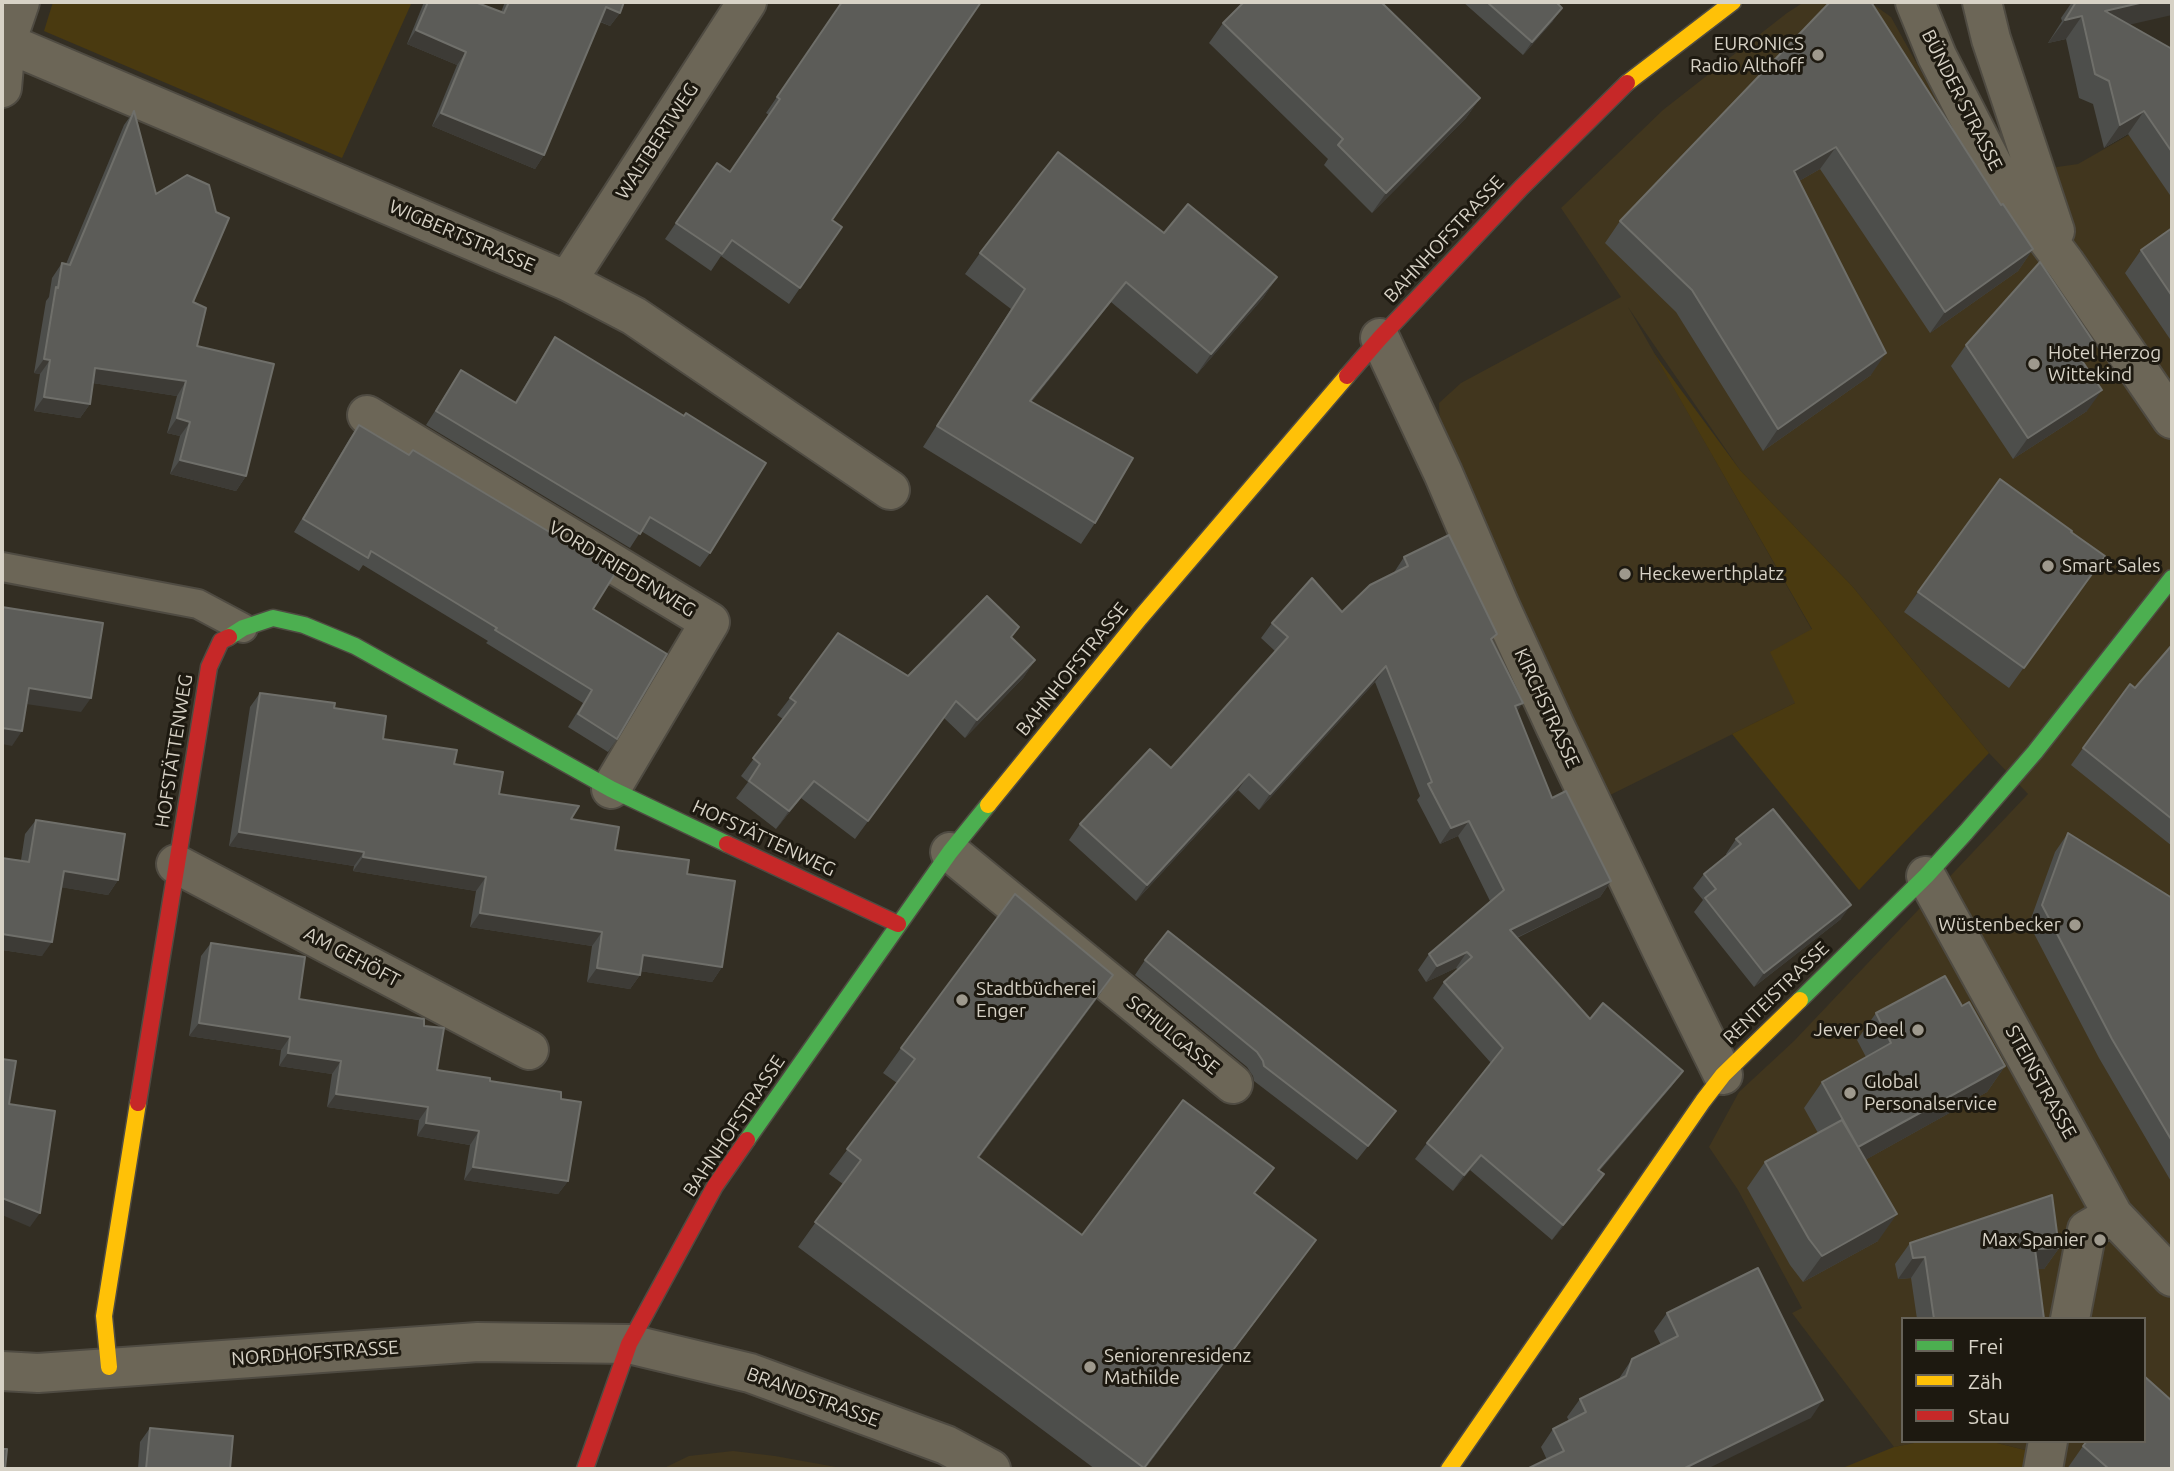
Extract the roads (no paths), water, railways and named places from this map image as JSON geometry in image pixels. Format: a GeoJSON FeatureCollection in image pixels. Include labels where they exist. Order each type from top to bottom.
{"type":"FeatureCollection","features":[{"type":"Feature","properties":{"kind":"street"},"geometry":{"type":"LineString","coordinates":[[2,88],[4,42],[20,2]]}},
{"type":"Feature","properties":{"kind":"street","name":"WALTBERTWEG"},"geometry":{"type":"LineString","coordinates":[[567,281],[747,2]]}},
{"type":"Feature","properties":{"kind":"street","name":"BAHNHOFSTRASSE"},"geometry":{"type":"LineString","coordinates":[[585,1469],[629,1344],[715,1186],[950,852],[1140,618],[1380,338],[1521,188],[1625,84],[1733,2]]}},
{"type":"Feature","properties":{"kind":"street","name":"BÜNDER STRASSE"},"geometry":{"type":"LineString","coordinates":[[1914,2],[1937,56],[1996,171],[2065,263],[2172,419]]}},
{"type":"Feature","properties":{"kind":"street","name":"BÜNDER STRASSE"},"geometry":{"type":"LineString","coordinates":[[1982,2],[1991,39],[2065,263]]}},
{"type":"Feature","properties":{"kind":"street","name":"WIGBERTSTRASSE"},"geometry":{"type":"LineString","coordinates":[[4,42],[567,281],[634,316],[890,490]]}},
{"type":"Feature","properties":{"kind":"street","name":"KIRCHSTRASSE"},"geometry":{"type":"LineString","coordinates":[[1380,338],[1555,726],[1723,1074]]}},
{"type":"Feature","properties":{"kind":"street","name":"VORDTRIEDENWEG"},"geometry":{"type":"LineString","coordinates":[[367,415],[710,622],[611,789]]}},
{"type":"Feature","properties":{"kind":"street","name":"RENTEISTRASSE"},"geometry":{"type":"LineString","coordinates":[[1450,1469],[1723,1074],[1926,876],[2035,752],[2172,578]]}},
{"type":"Feature","properties":{"kind":"street","name":"HOFSTÄTTENWEG"},"geometry":{"type":"LineString","coordinates":[[109,1367],[104,1316],[209,667],[221,641],[243,628],[273,618],[304,625],[355,646],[611,789],[898,925]]}},
{"type":"Feature","properties":{"kind":"street","name":"SCHULGASSE"},"geometry":{"type":"LineString","coordinates":[[950,852],[1233,1084]]}},
{"type":"Feature","properties":{"kind":"street","name":"AM GEHÖFT"},"geometry":{"type":"LineString","coordinates":[[176,864],[529,1050]]}},
{"type":"Feature","properties":{"kind":"street","name":"STEINSTRASSE"},"geometry":{"type":"LineString","coordinates":[[1926,876],[2113,1215],[2172,1277]]}},
{"type":"Feature","properties":{"kind":"street"},"geometry":{"type":"LineString","coordinates":[[2070,1317],[2087,1230],[2113,1215]]}},
{"type":"Feature","properties":{"kind":"street","name":"NORDHOFSTRASSE"},"geometry":{"type":"LineString","coordinates":[[2,1371],[38,1373],[478,1342],[629,1344]]}},
{"type":"Feature","properties":{"kind":"street","name":"BRANDSTRASSE"},"geometry":{"type":"LineString","coordinates":[[629,1344],[750,1373],[946,1445],[991,1469]]}},
{"type":"Feature","properties":{"kind":"lane"},"geometry":{"type":"LineString","coordinates":[[2,567],[198,604],[243,628]]}},
{"type":"Feature","properties":{"kind":"place","name":"EURONICS Radio Althoff"},"geometry":{"type":"Point","coordinates":[1818,55]}},
{"type":"Feature","properties":{"kind":"place","name":"Hotel Herzog Wittekind"},"geometry":{"type":"Point","coordinates":[2034,364]}},
{"type":"Feature","properties":{"kind":"place","name":"Smart Sales"},"geometry":{"type":"Point","coordinates":[2048,566]}},
{"type":"Feature","properties":{"kind":"place","name":"Heckewerthplatz"},"geometry":{"type":"Point","coordinates":[1625,574]}},
{"type":"Feature","properties":{"kind":"place","name":"Wüstenbecker"},"geometry":{"type":"Point","coordinates":[2075,925]}},
{"type":"Feature","properties":{"kind":"place","name":"Stadtbücherei Enger"},"geometry":{"type":"Point","coordinates":[962,1000]}},
{"type":"Feature","properties":{"kind":"place","name":"Jever Deel"},"geometry":{"type":"Point","coordinates":[1918,1030]}},
{"type":"Feature","properties":{"kind":"place","name":"Global Personalservice"},"geometry":{"type":"Point","coordinates":[1850,1093]}},
{"type":"Feature","properties":{"kind":"place","name":"Max Spanier"},"geometry":{"type":"Point","coordinates":[2100,1240]}},
{"type":"Feature","properties":{"kind":"place","name":"Seniorenresidenz Mathilde"},"geometry":{"type":"Point","coordinates":[1090,1367]}}]}
